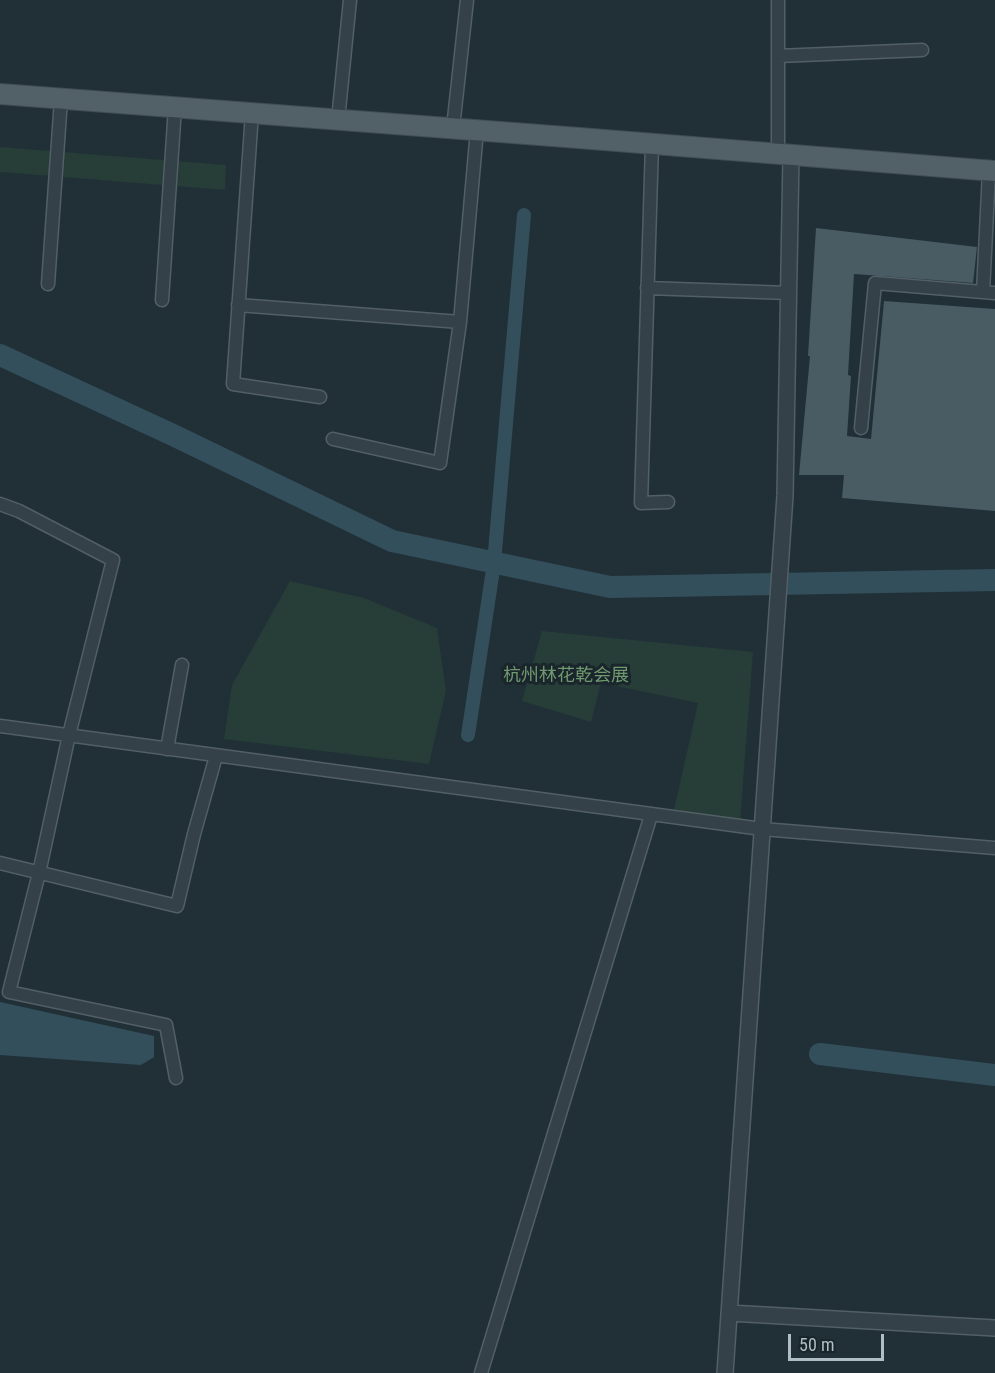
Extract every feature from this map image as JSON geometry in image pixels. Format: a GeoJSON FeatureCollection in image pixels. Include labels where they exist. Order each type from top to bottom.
{"type":"FeatureCollection","features":[{"type":"Feature","properties":{"kind":"main road"},"geometry":{"type":"LineString","coordinates":[[0,94],[992,171]]}},
{"type":"Feature","properties":{"kind":"street"},"geometry":{"type":"LineString","coordinates":[[338,120],[350,0]]}},
{"type":"Feature","properties":{"kind":"street"},"geometry":{"type":"LineString","coordinates":[[453,128],[467,0]]}},
{"type":"Feature","properties":{"kind":"street"},"geometry":{"type":"LineString","coordinates":[[725,1373],[783,537],[789,293],[785,154],[778,56],[778,0]]}},
{"type":"Feature","properties":{"kind":"street"},"geometry":{"type":"LineString","coordinates":[[778,56],[922,50]]}},
{"type":"Feature","properties":{"kind":"street"},"geometry":{"type":"LineString","coordinates":[[48,284],[61,99]]}},
{"type":"Feature","properties":{"kind":"street"},"geometry":{"type":"LineString","coordinates":[[162,300],[175,107]]}},
{"type":"Feature","properties":{"kind":"street"},"geometry":{"type":"LineString","coordinates":[[252,113],[233,384],[320,397]]}},
{"type":"Feature","properties":{"kind":"street"},"geometry":{"type":"LineString","coordinates":[[333,439],[441,462],[460,322],[477,130]]}},
{"type":"Feature","properties":{"kind":"street"},"geometry":{"type":"LineString","coordinates":[[652,144],[641,503],[668,502]]}},
{"type":"Feature","properties":{"kind":"street"},"geometry":{"type":"LineString","coordinates":[[861,428],[875,283],[989,292],[992,171]]}},
{"type":"Feature","properties":{"kind":"street"},"geometry":{"type":"LineString","coordinates":[[647,288],[789,293]]}},
{"type":"Feature","properties":{"kind":"street"},"geometry":{"type":"LineString","coordinates":[[238,305],[460,322]]}},
{"type":"Feature","properties":{"kind":"street"},"geometry":{"type":"LineString","coordinates":[[0,504],[19,511],[113,560],[69,735],[39,873],[5,991],[166,1025],[176,1078]]}},
{"type":"Feature","properties":{"kind":"street"},"geometry":{"type":"LineString","coordinates":[[166,749],[182,665]]}},
{"type":"Feature","properties":{"kind":"street"},"geometry":{"type":"LineString","coordinates":[[0,726],[762,830],[995,848]]}},
{"type":"Feature","properties":{"kind":"street"},"geometry":{"type":"LineString","coordinates":[[0,864],[177,906],[216,756]]}},
{"type":"Feature","properties":{"kind":"street"},"geometry":{"type":"LineString","coordinates":[[481,1373],[651,815]]}},
{"type":"Feature","properties":{"kind":"street"},"geometry":{"type":"LineString","coordinates":[[729,1312],[995,1328]]}},
{"type":"Feature","properties":{"kind":"green space"},"geometry":{"type":"Polygon","coordinates":[[[0,147],[226,165],[225,190],[0,172],[0,147]]]}},
{"type":"Feature","properties":{"kind":"green space"},"geometry":{"type":"Polygon","coordinates":[[[290,581],[364,598],[437,628],[446,691],[429,764],[224,739],[232,685],[290,581]]]}},
{"type":"Feature","properties":{"kind":"green space","name":"杭州林花乾会展"},"geometry":{"type":"Polygon","coordinates":[[[542,631],[753,652],[740,821],[674,810],[698,703],[601,683],[591,722],[522,701],[542,631]]]}},
{"type":"Feature","properties":{"kind":"water"},"geometry":{"type":"Polygon","coordinates":[[[0,1002],[154,1036],[154,1057],[141,1065],[0,1055],[0,1002]]]}},
{"type":"Feature","properties":{"kind":"building"},"geometry":{"type":"Polygon","coordinates":[[[816,228],[977,247],[973,283],[854,274],[847,436],[871,439],[884,301],[995,309],[995,511],[842,498],[844,475],[799,475],[810,356],[808,356],[816,228]]]}},
{"type":"Feature","properties":{"kind":"waterway"},"geometry":{"type":"LineString","coordinates":[[468,735],[494,563],[524,215]]}},
{"type":"Feature","properties":{"kind":"waterway"},"geometry":{"type":"LineString","coordinates":[[0,355],[173,435],[392,541],[610,587],[995,580]]}},
{"type":"Feature","properties":{"kind":"waterway"},"geometry":{"type":"LineString","coordinates":[[820,1054],[995,1075]]}}]}
